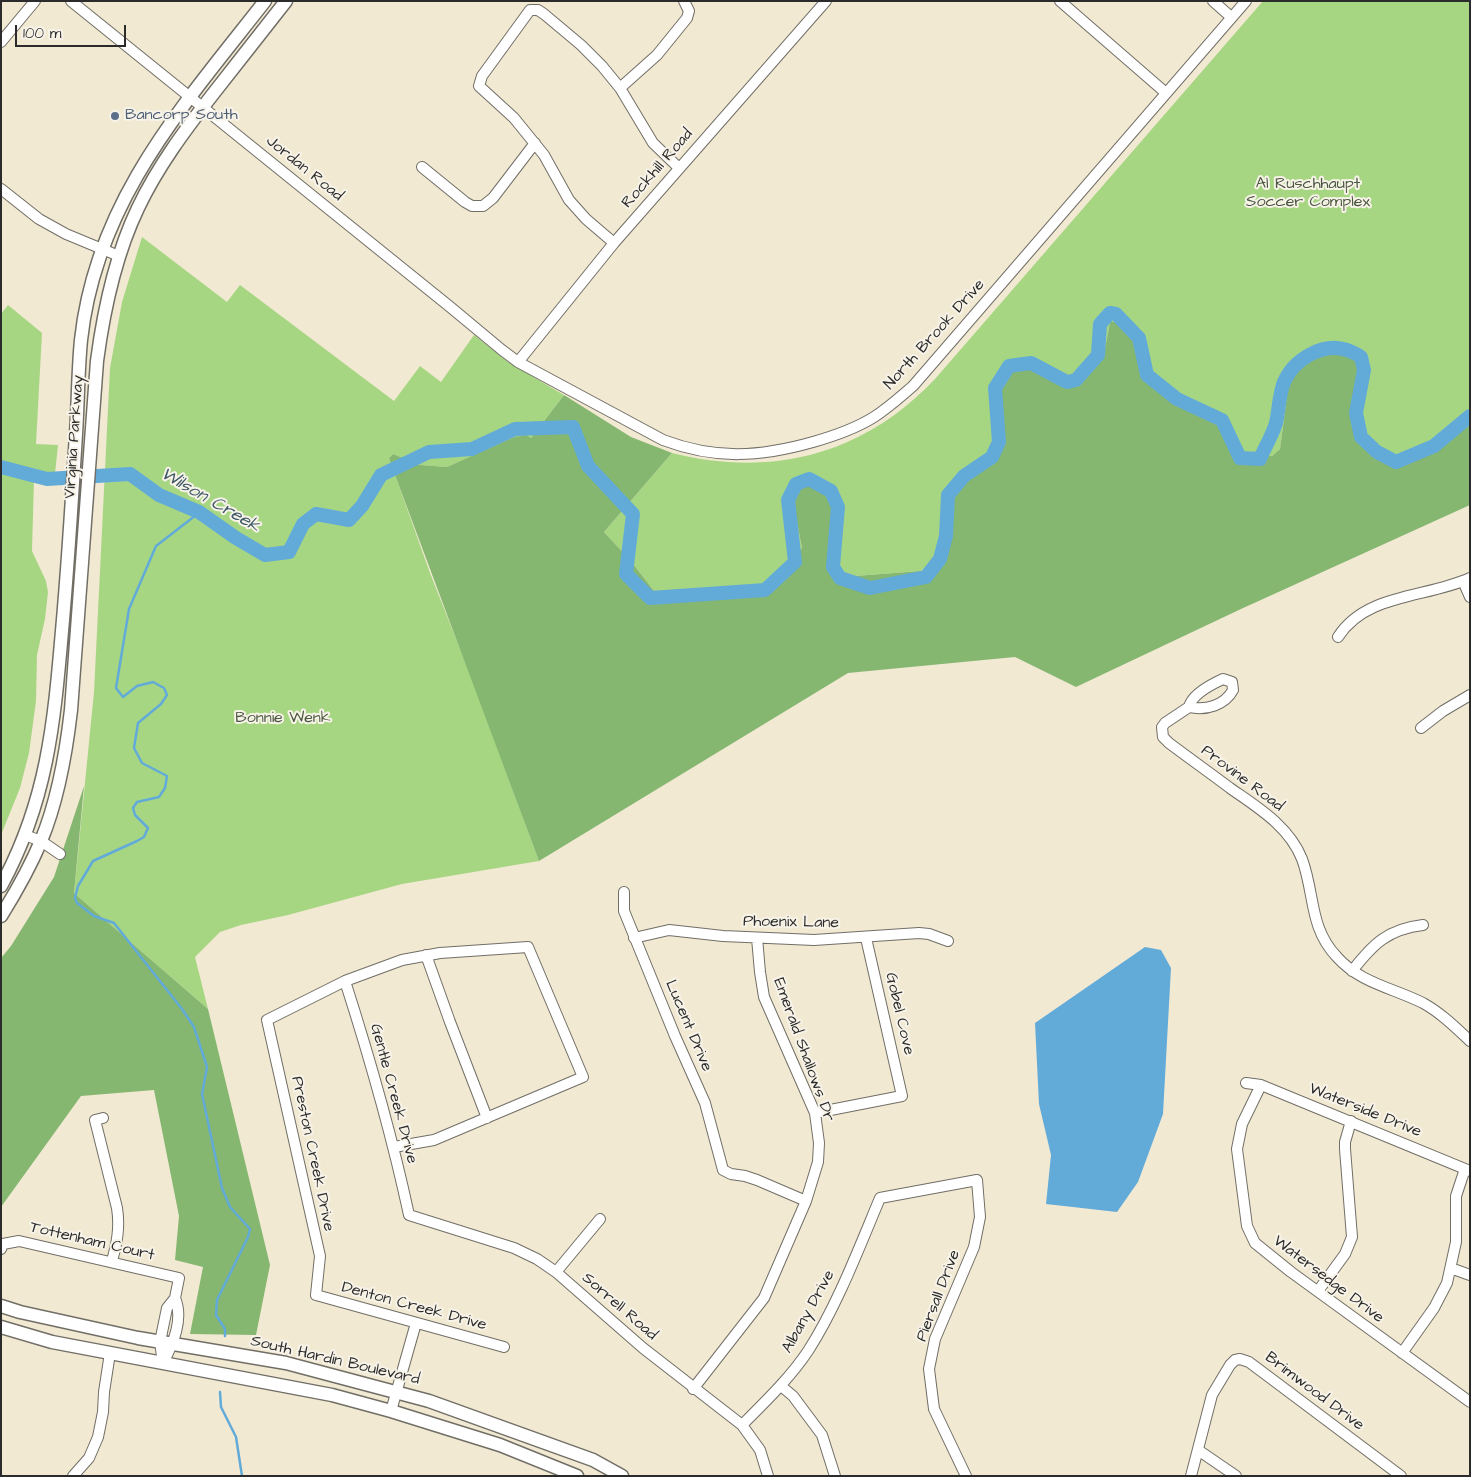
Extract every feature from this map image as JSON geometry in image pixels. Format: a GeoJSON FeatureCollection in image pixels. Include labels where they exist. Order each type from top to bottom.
{"type":"FeatureCollection","features":[{"type":"Feature","properties":{"kind":"main road","name":"Virginia Parkway"},"geometry":{"type":"LineString","coordinates":[[1,886],[25,835],[38,797],[50,743],[57,694],[70,543],[80,352],[84,315],[93,277],[118,212],[137,173],[158,139],[265,1]]}},
{"type":"Feature","properties":{"kind":"main road","name":"Virginia Parkway"},"geometry":{"type":"LineString","coordinates":[[1,916],[41,841],[57,789],[68,736],[93,409],[101,333],[108,292],[119,256],[138,208],[158,170],[203,107],[286,1]]}},
{"type":"Feature","properties":{"kind":"main road","name":"South Hardin Boulevard"},"geometry":{"type":"LineString","coordinates":[[1,1306],[20,1312],[160,1342],[286,1363],[396,1392],[428,1401],[593,1460],[622,1476]]}},
{"type":"Feature","properties":{"kind":"main road","name":"South Hardin Boulevard"},"geometry":{"type":"LineString","coordinates":[[1,1327],[52,1342],[332,1395],[391,1410],[500,1445],[577,1476]]}},
{"type":"Feature","properties":{"kind":"street"},"geometry":{"type":"LineString","coordinates":[[1,42],[35,1]]}},
{"type":"Feature","properties":{"kind":"street","name":"Jordan Road"},"geometry":{"type":"LineString","coordinates":[[71,1],[518,362]]}},
{"type":"Feature","properties":{"kind":"street"},"geometry":{"type":"LineString","coordinates":[[620,88],[657,55],[687,18],[689,11],[684,1]]}},
{"type":"Feature","properties":{"kind":"street","name":"Rockhill Road"},"geometry":{"type":"LineString","coordinates":[[518,362],[614,243],[826,1]]}},
{"type":"Feature","properties":{"kind":"street"},"geometry":{"type":"LineString","coordinates":[[1060,1],[1166,93]]}},
{"type":"Feature","properties":{"kind":"street"},"geometry":{"type":"LineString","coordinates":[[1212,1],[1231,17]]}},
{"type":"Feature","properties":{"kind":"street","name":"North Brook Drive"},"geometry":{"type":"LineString","coordinates":[[518,362],[663,440],[682,447],[705,452],[760,454],[785,450],[849,430],[893,404],[913,386],[1246,1]]}},
{"type":"Feature","properties":{"kind":"street"},"geometry":{"type":"LineString","coordinates":[[614,243],[586,219],[568,200],[548,162],[535,143],[514,118],[479,86],[482,76],[530,10],[538,10],[582,45],[602,66],[620,88],[653,143],[679,168]]}},
{"type":"Feature","properties":{"kind":"street"},"geometry":{"type":"LineString","coordinates":[[422,167],[465,202],[472,206],[480,207],[487,204],[493,198],[535,143]]}},
{"type":"Feature","properties":{"kind":"street"},"geometry":{"type":"LineString","coordinates":[[1,189],[39,219],[66,234],[119,256]]}},
{"type":"Feature","properties":{"kind":"street"},"geometry":{"type":"LineString","coordinates":[[1338,637],[1346,625],[1383,603],[1401,597],[1466,580],[1470,597]]}},
{"type":"Feature","properties":{"kind":"street"},"geometry":{"type":"LineString","coordinates":[[1421,728],[1470,694]]}},
{"type":"Feature","properties":{"kind":"street","name":"Provine Road"},"geometry":{"type":"LineString","coordinates":[[1189,707],[1165,723],[1162,731],[1163,737],[1263,812],[1286,834],[1301,858],[1310,888],[1314,916],[1323,940],[1338,960],[1371,982],[1411,998],[1436,1011],[1470,1041]]}},
{"type":"Feature","properties":{"kind":"street"},"geometry":{"type":"LineString","coordinates":[[25,835],[41,841],[60,854]]}},
{"type":"Feature","properties":{"kind":"street","name":"Lucent Drive"},"geometry":{"type":"LineString","coordinates":[[624,892],[622,900],[624,911],[634,938],[674,1036],[705,1103],[721,1168],[725,1172],[757,1180],[806,1201]]}},
{"type":"Feature","properties":{"kind":"street"},"geometry":{"type":"LineString","coordinates":[[1352,971],[1368,951],[1386,936],[1423,924]]}},
{"type":"Feature","properties":{"kind":"street","name":"Phoenix Lane"},"geometry":{"type":"LineString","coordinates":[[634,938],[669,930],[723,936],[814,940],[919,933],[929,934],[948,941]]}},
{"type":"Feature","properties":{"kind":"street","name":"Emerald Shallows Dr"},"geometry":{"type":"LineString","coordinates":[[693,1389],[764,1298],[806,1201],[815,1174],[819,1152],[815,1114],[764,997],[757,938]]}},
{"type":"Feature","properties":{"kind":"street","name":"Gobel Cove"},"geometry":{"type":"LineString","coordinates":[[815,1114],[902,1096],[866,938]]}},
{"type":"Feature","properties":{"kind":"street"},"geometry":{"type":"LineString","coordinates":[[345,981],[402,960],[426,955],[528,947],[583,1078],[434,1140],[394,1147]]}},
{"type":"Feature","properties":{"kind":"street"},"geometry":{"type":"LineString","coordinates":[[426,955],[487,1118]]}},
{"type":"Feature","properties":{"kind":"street","name":"Preston Creek Drive"},"geometry":{"type":"LineString","coordinates":[[316,1295],[320,1256],[267,1020],[345,981]]}},
{"type":"Feature","properties":{"kind":"street","name":"Gentle Creek Drive"},"geometry":{"type":"LineString","coordinates":[[345,981],[394,1147],[409,1215]]}},
{"type":"Feature","properties":{"kind":"street","name":"Waterside Drive"},"geometry":{"type":"LineString","coordinates":[[1246,1083],[1261,1085],[1467,1170]]}},
{"type":"Feature","properties":{"kind":"street","name":"Watersedge Drive"},"geometry":{"type":"LineString","coordinates":[[1261,1085],[1242,1124],[1238,1136],[1237,1149],[1247,1226],[1256,1243],[1262,1250],[1470,1402]]}},
{"type":"Feature","properties":{"kind":"street"},"geometry":{"type":"LineString","coordinates":[[103,1118],[95,1120],[119,1223],[118,1238],[112,1262]]}},
{"type":"Feature","properties":{"kind":"street"},"geometry":{"type":"LineString","coordinates":[[1318,1291],[1345,1254],[1352,1237],[1345,1149],[1351,1121]]}},
{"type":"Feature","properties":{"kind":"street"},"geometry":{"type":"LineString","coordinates":[[1402,1353],[1434,1308],[1447,1283],[1456,1242],[1456,1196],[1467,1170]]}},
{"type":"Feature","properties":{"kind":"street","name":"Albany Drive"},"geometry":{"type":"LineString","coordinates":[[742,1425],[781,1386],[808,1350],[837,1298],[880,1198],[977,1180]]}},
{"type":"Feature","properties":{"kind":"street","name":"Piersall Drive"},"geometry":{"type":"LineString","coordinates":[[966,1476],[934,1409],[929,1369],[935,1339],[974,1247],[980,1217],[977,1180]]}},
{"type":"Feature","properties":{"kind":"street","name":"Sorrell Road"},"geometry":{"type":"LineString","coordinates":[[409,1215],[514,1248],[556,1272],[643,1348],[693,1389],[742,1425],[760,1450],[768,1476]]}},
{"type":"Feature","properties":{"kind":"street"},"geometry":{"type":"LineString","coordinates":[[556,1272],[600,1219]]}},
{"type":"Feature","properties":{"kind":"street","name":"Tottenham Court"},"geometry":{"type":"LineString","coordinates":[[1,1248],[3,1244],[19,1241],[179,1278],[175,1298]]}},
{"type":"Feature","properties":{"kind":"street"},"geometry":{"type":"LineString","coordinates":[[1451,1269],[1470,1275]]}},
{"type":"Feature","properties":{"kind":"street","name":"Denton Creek Drive"},"geometry":{"type":"LineString","coordinates":[[316,1295],[504,1347]]}},
{"type":"Feature","properties":{"kind":"street"},"geometry":{"type":"LineString","coordinates":[[175,1298],[179,1308],[173,1344],[163,1363],[160,1342],[166,1308],[175,1298]]}},
{"type":"Feature","properties":{"kind":"street"},"geometry":{"type":"LineString","coordinates":[[391,1410],[416,1323]]}},
{"type":"Feature","properties":{"kind":"street"},"geometry":{"type":"LineString","coordinates":[[73,1476],[89,1458],[98,1437],[110,1353]]}},
{"type":"Feature","properties":{"kind":"street","name":"Brimwood Drive"},"geometry":{"type":"LineString","coordinates":[[1191,1476],[1212,1396],[1230,1365],[1235,1360],[1240,1359],[1249,1362],[1401,1476]]}},
{"type":"Feature","properties":{"kind":"street"},"geometry":{"type":"LineString","coordinates":[[781,1386],[793,1396],[822,1435],[835,1476]]}},
{"type":"Feature","properties":{"kind":"street"},"geometry":{"type":"LineString","coordinates":[[1198,1450],[1236,1476]]}},
{"type":"Feature","properties":{"kind":"green space","name":"Al Ruschhaupt Soccer Complex"},"geometry":{"type":"Polygon","coordinates":[[[1263,1],[1470,1],[1470,419],[1430,452],[1392,459],[1358,437],[1359,415],[1364,386],[1356,352],[1290,372],[1280,449],[1272,456],[1236,455],[1219,421],[1153,382],[1147,347],[1110,322],[1104,354],[1071,379],[1059,374],[1046,363],[997,378],[997,461],[945,495],[943,540],[934,570],[842,577],[834,563],[840,504],[792,497],[802,548],[770,582],[750,591],[731,596],[705,593],[658,596],[630,560],[604,532],[672,453],[709,460],[745,463],[780,461],[814,454],[847,442],[878,426],[907,405],[935,379],[1263,1]]]}},
{"type":"Feature","properties":{"kind":"green space","name":"Bonnie Wenk"},"geometry":{"type":"Polygon","coordinates":[[[142,237],[227,302],[240,285],[394,401],[420,366],[441,382],[474,335],[508,362],[564,395],[531,438],[447,467],[421,465],[393,454],[389,458],[430,573],[470,674],[539,861],[402,884],[220,932],[195,957],[208,1009],[74,893],[94,692],[110,368],[122,302],[142,237]]]}},
{"type":"Feature","properties":{"kind":"green space"},"geometry":{"type":"Polygon","coordinates":[[[8,305],[42,333],[36,444],[58,445],[54,483],[34,479],[32,551],[46,581],[48,592],[45,619],[37,655],[36,701],[29,753],[20,788],[1,835],[1,314],[8,305]]]}},
{"type":"Feature","properties":{"kind":"green space"},"geometry":{"type":"Polygon","coordinates":[[[1110,322],[1130,322],[1147,347],[1153,382],[1219,421],[1236,455],[1272,456],[1280,449],[1290,372],[1313,355],[1356,352],[1364,386],[1359,415],[1358,437],[1392,459],[1430,452],[1470,419],[1470,505],[1241,609],[1076,687],[1015,657],[848,673],[539,861],[392,467],[389,458],[393,454],[421,465],[447,467],[515,437],[526,435],[531,438],[564,395],[631,437],[672,453],[604,532],[630,560],[658,596],[705,593],[731,596],[750,591],[770,582],[802,548],[792,497],[801,486],[818,484],[840,503],[834,563],[842,577],[934,570],[943,540],[945,495],[997,461],[997,378],[1029,357],[1046,363],[1059,374],[1071,379],[1104,354],[1110,322]]]}},
{"type":"Feature","properties":{"kind":"green space"},"geometry":{"type":"Polygon","coordinates":[[[84,786],[74,893],[208,1009],[270,1265],[256,1335],[190,1334],[203,1267],[175,1260],[179,1216],[154,1090],[81,1096],[1,1207],[1,958],[11,946],[54,877],[84,786]]]}},
{"type":"Feature","properties":{"kind":"water"},"geometry":{"type":"Polygon","coordinates":[[[1145,947],[1161,950],[1171,968],[1163,1114],[1138,1182],[1117,1212],[1046,1204],[1051,1155],[1039,1104],[1035,1023],[1145,947]]]}},
{"type":"Feature","properties":{"kind":"waterway","name":"Wilson Creek"},"geometry":{"type":"LineString","coordinates":[[1,467],[47,479],[130,474],[159,495],[199,512],[236,538],[265,555],[289,552],[303,524],[316,514],[349,520],[362,506],[381,475],[429,452],[472,449],[515,429],[573,427],[588,466],[633,514],[626,574],[650,598],[765,590],[795,562],[788,500],[796,484],[809,479],[831,491],[838,507],[833,567],[840,578],[870,588],[926,577],[940,559],[946,536],[948,495],[964,476],[992,457],[999,442],[995,388],[1009,366],[1031,363],[1067,382],[1076,380],[1098,355],[1100,324],[1110,313],[1116,314],[1139,338],[1147,375],[1177,399],[1222,420],[1240,458],[1260,459],[1276,423],[1284,382],[1295,366],[1302,360],[1310,354],[1328,348],[1347,350],[1361,357],[1364,370],[1356,413],[1361,437],[1377,452],[1396,462],[1434,446],[1470,416]]}},
{"type":"Feature","properties":{"kind":"waterway"},"geometry":{"type":"LineString","coordinates":[[200,512],[156,546],[129,609],[116,688],[123,697],[137,686],[153,682],[164,688],[167,695],[161,704],[138,723],[134,748],[142,763],[167,776],[165,788],[159,797],[137,802],[133,808],[135,815],[148,828],[144,837],[93,861],[78,886],[75,898],[77,903],[94,916],[114,923],[194,1027],[207,1067],[202,1094],[222,1188],[230,1207],[250,1229],[248,1237],[217,1300],[216,1315],[225,1329],[225,1336]]}},
{"type":"Feature","properties":{"kind":"waterway"},"geometry":{"type":"LineString","coordinates":[[220,1392],[221,1407],[236,1437],[242,1476]]}},
{"type":"Feature","properties":{"kind":"place","name":"Bancorp South"},"geometry":{"type":"Point","coordinates":[115,116]}}]}
